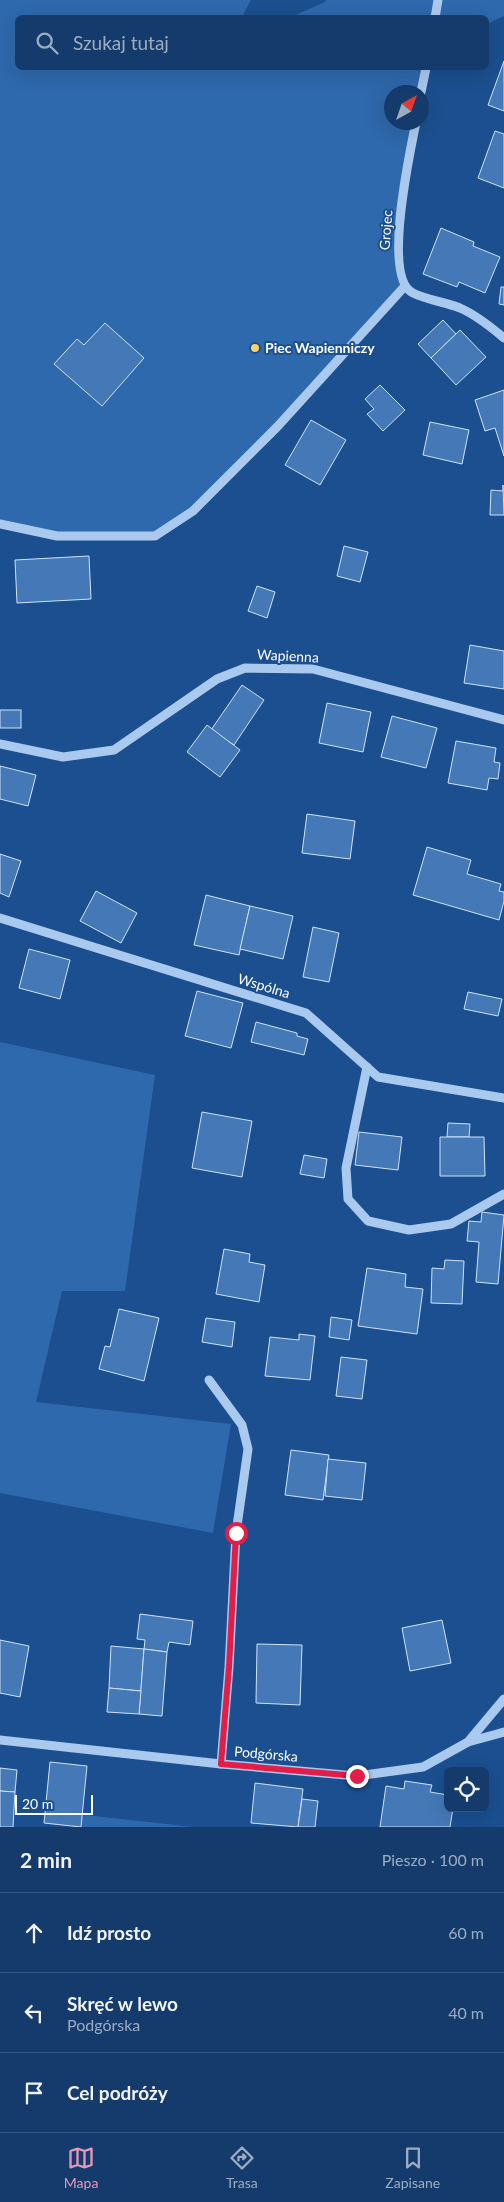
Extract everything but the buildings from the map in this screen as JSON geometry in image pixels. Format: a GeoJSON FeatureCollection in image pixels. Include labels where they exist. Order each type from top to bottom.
{"type":"FeatureCollection","features":[{"type":"Feature","properties":{"kind":"street"},"geometry":{"type":"LineString","coordinates":[[436,15],[438,0]]}},
{"type":"Feature","properties":{"kind":"street"},"geometry":{"type":"LineString","coordinates":[[422,85],[426,70]]}},
{"type":"Feature","properties":{"kind":"street","name":"Grojec"},"geometry":{"type":"LineString","coordinates":[[405,286],[398,262],[402,204],[415,130]]}},
{"type":"Feature","properties":{"kind":"street"},"geometry":{"type":"LineString","coordinates":[[0,524],[57,536],[155,536],[193,511],[278,426],[405,286],[411,293],[461,309],[489,325],[504,338]]}},
{"type":"Feature","properties":{"kind":"street","name":"Wapienna"},"geometry":{"type":"LineString","coordinates":[[0,744],[63,757],[114,750],[217,680],[245,668],[313,669],[504,720]]}},
{"type":"Feature","properties":{"kind":"street","name":"Wspólna"},"geometry":{"type":"LineString","coordinates":[[0,918],[306,1014],[378,1077],[504,1098]]}},
{"type":"Feature","properties":{"kind":"street"},"geometry":{"type":"LineString","coordinates":[[367,1067],[346,1168],[348,1199],[368,1221],[409,1230],[451,1224],[504,1194]]}},
{"type":"Feature","properties":{"kind":"street"},"geometry":{"type":"LineString","coordinates":[[209,1380],[242,1425],[248,1449],[236,1533],[229,1667],[221,1764]]}},
{"type":"Feature","properties":{"kind":"street","name":"Podgórska"},"geometry":{"type":"LineString","coordinates":[[0,1740],[221,1764],[357,1776],[423,1767],[468,1742],[504,1699]]}},
{"type":"Feature","properties":{"kind":"street"},"geometry":{"type":"LineString","coordinates":[[468,1742],[504,1732]]}},
{"type":"Feature","properties":{"kind":"shaded area"},"geometry":{"type":"Polygon","coordinates":[[[0,0],[251,0],[243,15],[15,15],[15,70],[426,70],[422,85],[384,85],[384,130],[415,130],[398,262],[405,286],[193,511],[155,536],[57,536],[0,524],[0,0]]]}},
{"type":"Feature","properties":{"kind":"shaded area"},"geometry":{"type":"Polygon","coordinates":[[[326,0],[504,0],[504,16],[489,23],[489,15],[296,15],[326,0]]]}},
{"type":"Feature","properties":{"kind":"shaded area"},"geometry":{"type":"Polygon","coordinates":[[[0,1042],[155,1075],[125,1291],[62,1291],[36,1402],[231,1424],[213,1533],[0,1493],[0,1042]]]}},
{"type":"Feature","properties":{"kind":"shaded area"},"geometry":{"type":"Polygon","coordinates":[[[85,1815],[193,1827],[72,1827],[85,1815]]]}},
{"type":"Feature","properties":{"kind":"place","name":"Piec Wapienniczy"},"geometry":{"type":"Point","coordinates":[255,348]}},
{"type":"Feature","properties":{"kind":"route"},"geometry":{"type":"LineString","coordinates":[[236,1533],[229,1667],[221,1764],[357,1776]]}}]}
